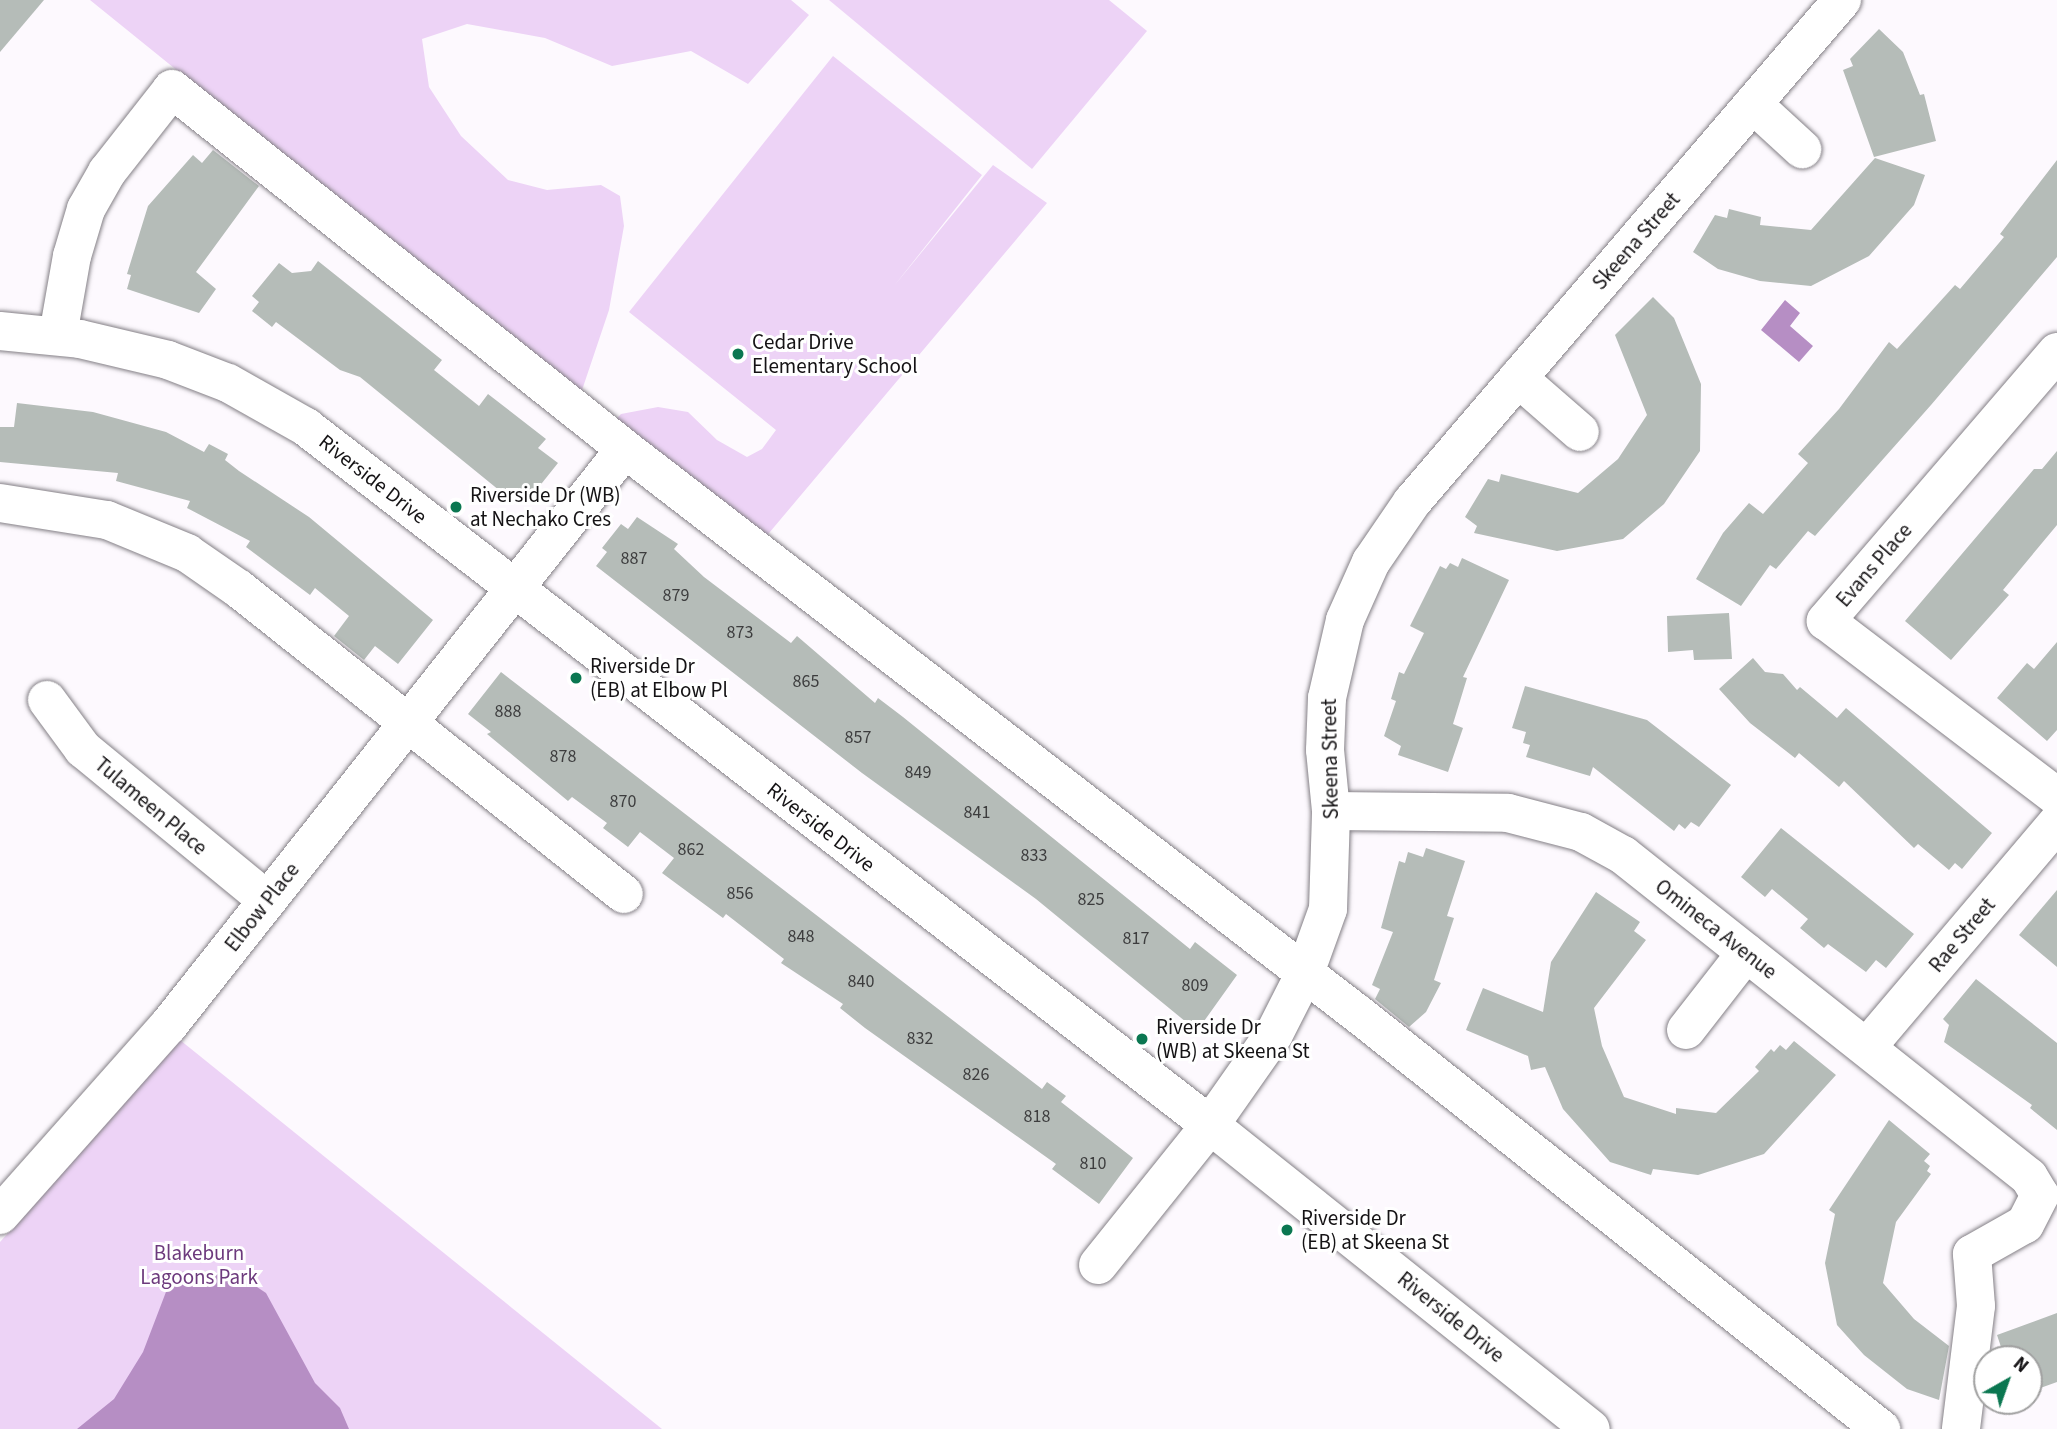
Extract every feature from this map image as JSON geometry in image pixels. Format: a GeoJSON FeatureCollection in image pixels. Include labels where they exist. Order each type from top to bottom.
{"type":"FeatureCollection","features":[{"type":"Feature","properties":{"kind":"street","name":"Skeena Street"},"geometry":{"type":"LineString","coordinates":[[1098,1265],[1210,1125],[1273,1034],[1305,973],[1328,909],[1331,811],[1325,750],[1327,698],[1333,660],[1357,588],[1389,532],[1842,0]]}},
{"type":"Feature","properties":{"kind":"street"},"geometry":{"type":"LineString","coordinates":[[58,335],[72,256],[86,209],[112,165],[172,89],[625,449],[1305,973],[1881,1429]]}},
{"type":"Feature","properties":{"kind":"street"},"geometry":{"type":"LineString","coordinates":[[1754,104],[1802,149]]}},
{"type":"Feature","properties":{"kind":"street","name":"Riverside Drive"},"geometry":{"type":"LineString","coordinates":[[0,331],[58,335],[168,360],[269,404],[320,437],[513,590],[1210,1125],[1591,1429]]}},
{"type":"Feature","properties":{"kind":"street","name":"Evans Place"},"geometry":{"type":"LineString","coordinates":[[2057,352],[1826,621],[2057,797]]}},
{"type":"Feature","properties":{"kind":"street"},"geometry":{"type":"LineString","coordinates":[[1518,378],[1580,432]]}},
{"type":"Feature","properties":{"kind":"street","name":"Elbow Place"},"geometry":{"type":"LineString","coordinates":[[0,1215],[168,1026],[625,449]]}},
{"type":"Feature","properties":{"kind":"street"},"geometry":{"type":"LineString","coordinates":[[0,503],[92,516],[170,544],[239,589],[624,894]]}},
{"type":"Feature","properties":{"kind":"street","name":"Tulameen Place"},"geometry":{"type":"LineString","coordinates":[[47,700],[83,748],[267,900]]}},
{"type":"Feature","properties":{"kind":"street","name":"Omineca Avenue"},"geometry":{"type":"LineString","coordinates":[[1331,811],[1508,813],[1581,832],[1623,855],[2029,1177],[2040,1195],[2025,1224],[1972,1254],[1976,1306],[1961,1429]]}},
{"type":"Feature","properties":{"kind":"street","name":"Rae Street"},"geometry":{"type":"LineString","coordinates":[[1867,1047],[2057,823]]}},
{"type":"Feature","properties":{"kind":"street"},"geometry":{"type":"LineString","coordinates":[[1686,1030],[1746,953]]}},
{"type":"Feature","properties":{"kind":"green space"},"geometry":{"type":"Polygon","coordinates":[[[90,0],[791,0],[809,15],[748,84],[691,51],[612,66],[545,38],[467,24],[422,39],[429,87],[461,136],[508,180],[547,190],[601,185],[620,196],[624,226],[609,310],[580,396],[90,0]]]}},
{"type":"Feature","properties":{"kind":"green space"},"geometry":{"type":"Polygon","coordinates":[[[829,0],[1109,0],[1147,31],[1032,169],[829,0]]]}},
{"type":"Feature","properties":{"kind":"green space"},"geometry":{"type":"Polygon","coordinates":[[[833,56],[982,175],[894,286],[993,165],[1047,203],[764,539],[614,421],[621,414],[658,407],[688,412],[717,440],[747,457],[762,449],[776,430],[629,312],[833,56]]]}},
{"type":"Feature","properties":{"kind":"green space","name":"Blakeburn Lagoons Park"},"geometry":{"type":"Polygon","coordinates":[[[180,1040],[662,1429],[0,1429],[0,1242],[180,1040]]]}},
{"type":"Feature","properties":{"kind":"shaded area"},"geometry":{"type":"Polygon","coordinates":[[[1785,300],[1800,313],[1790,326],[1813,346],[1799,362],[1761,330],[1785,300]]]}},
{"type":"Feature","properties":{"kind":"shaded area"},"geometry":{"type":"Polygon","coordinates":[[[186,1271],[242,1277],[266,1293],[315,1383],[340,1408],[349,1429],[77,1429],[114,1399],[143,1352],[169,1284],[177,1273],[186,1271]]]}},
{"type":"Feature","properties":{"kind":"building"},"geometry":{"type":"Polygon","coordinates":[[[0,0],[44,0],[0,52],[0,0]]]}},
{"type":"Feature","properties":{"kind":"building"},"geometry":{"type":"Polygon","coordinates":[[[1879,29],[1903,52],[1920,95],[1924,94],[1936,141],[1874,157],[1843,70],[1853,66],[1850,59],[1879,29]]]}},
{"type":"Feature","properties":{"kind":"building"},"geometry":{"type":"Polygon","coordinates":[[[213,150],[259,186],[196,272],[216,289],[199,313],[127,289],[131,275],[127,274],[148,206],[193,155],[202,163],[213,150]]]}},
{"type":"Feature","properties":{"kind":"building"},"geometry":{"type":"Polygon","coordinates":[[[1875,158],[1925,175],[1914,205],[1869,256],[1811,286],[1760,281],[1718,269],[1693,252],[1715,215],[1727,218],[1729,209],[1761,217],[1760,225],[1811,230],[1875,158]]]}},
{"type":"Feature","properties":{"kind":"building"},"geometry":{"type":"Polygon","coordinates":[[[2057,160],[2057,257],[1931,405],[1815,536],[1808,531],[1776,569],[1770,565],[1741,606],[1696,579],[1723,533],[1749,503],[1763,514],[1808,463],[1798,454],[1839,409],[1889,342],[1897,349],[1955,285],[1960,289],[2004,237],[2000,234],[2057,160]]]}},
{"type":"Feature","properties":{"kind":"building"},"geometry":{"type":"Polygon","coordinates":[[[318,261],[442,360],[434,370],[479,406],[488,394],[546,439],[538,448],[558,463],[526,503],[510,489],[505,495],[360,377],[340,370],[276,322],[272,327],[252,311],[259,302],[252,296],[279,263],[292,273],[311,271],[318,261]]]}},
{"type":"Feature","properties":{"kind":"building"},"geometry":{"type":"Polygon","coordinates":[[[1653,297],[1674,318],[1701,384],[1700,451],[1664,504],[1623,539],[1557,551],[1474,533],[1477,526],[1465,517],[1488,479],[1499,482],[1501,474],[1578,493],[1618,459],[1647,415],[1615,335],[1653,297]]]}},
{"type":"Feature","properties":{"kind":"building"},"geometry":{"type":"Polygon","coordinates":[[[17,403],[93,412],[166,432],[204,452],[209,444],[228,454],[225,460],[239,471],[309,517],[433,620],[398,664],[375,646],[364,660],[334,636],[349,616],[315,588],[310,595],[246,547],[250,541],[187,508],[190,501],[116,481],[118,473],[0,462],[0,427],[14,427],[17,403]]]}},
{"type":"Feature","properties":{"kind":"building"},"geometry":{"type":"Polygon","coordinates":[[[2057,451],[2057,525],[2003,590],[2009,595],[1951,660],[1905,621],[2034,469],[2042,469],[2057,451]]]}},
{"type":"Feature","properties":{"kind":"building"},"geometry":{"type":"Polygon","coordinates":[[[637,517],[678,544],[674,549],[704,577],[791,643],[797,636],[875,703],[878,698],[903,717],[1190,949],[1195,942],[1237,975],[1197,1031],[1036,899],[862,773],[596,566],[607,552],[602,548],[621,524],[628,529],[637,517]]]}},
{"type":"Feature","properties":{"kind":"building"},"geometry":{"type":"Polygon","coordinates":[[[1462,558],[1509,580],[1463,677],[1467,678],[1453,724],[1463,728],[1448,772],[1398,755],[1401,746],[1384,736],[1396,701],[1391,699],[1399,672],[1404,674],[1424,633],[1410,626],[1440,566],[1446,569],[1450,563],[1458,567],[1462,558]]]}},
{"type":"Feature","properties":{"kind":"building"},"geometry":{"type":"Polygon","coordinates":[[[1729,613],[1732,659],[1694,660],[1693,650],[1668,652],[1667,616],[1729,613]]]}},
{"type":"Feature","properties":{"kind":"building"},"geometry":{"type":"Polygon","coordinates":[[[2057,642],[2057,730],[2047,741],[1997,698],[2027,663],[2034,669],[2057,642]]]}},
{"type":"Feature","properties":{"kind":"building"},"geometry":{"type":"Polygon","coordinates":[[[1753,658],[1765,672],[1783,674],[1797,690],[1800,687],[1837,718],[1846,708],[1992,833],[1962,869],[1955,863],[1949,870],[1918,844],[1914,848],[1844,781],[1839,787],[1799,753],[1795,758],[1750,723],[1719,689],[1753,658]]]}},
{"type":"Feature","properties":{"kind":"building"},"geometry":{"type":"Polygon","coordinates":[[[501,672],[1042,1089],[1047,1082],[1066,1096],[1061,1102],[1133,1158],[1099,1204],[1052,1169],[1056,1164],[865,1028],[840,1008],[843,1004],[781,963],[784,959],[726,914],[723,918],[662,873],[674,858],[640,832],[628,847],[603,828],[607,823],[572,797],[568,801],[487,734],[491,732],[468,714],[501,672]]]}},
{"type":"Feature","properties":{"kind":"building"},"geometry":{"type":"Polygon","coordinates":[[[1525,686],[1647,720],[1731,785],[1699,827],[1691,822],[1685,829],[1679,824],[1674,831],[1593,767],[1590,776],[1526,757],[1530,745],[1523,743],[1526,732],[1512,728],[1525,686]]]}},
{"type":"Feature","properties":{"kind":"building"},"geometry":{"type":"Polygon","coordinates":[[[1781,828],[1914,934],[1886,968],[1876,960],[1866,972],[1828,944],[1824,948],[1800,928],[1808,919],[1772,889],[1765,897],[1741,877],[1781,828]]]}},
{"type":"Feature","properties":{"kind":"building"},"geometry":{"type":"Polygon","coordinates":[[[1426,848],[1465,861],[1447,916],[1454,918],[1434,980],[1441,983],[1426,1012],[1409,1027],[1375,999],[1380,989],[1372,985],[1393,932],[1381,928],[1399,861],[1405,863],[1408,852],[1423,857],[1426,848]]]}},
{"type":"Feature","properties":{"kind":"building"},"geometry":{"type":"Polygon","coordinates":[[[2057,890],[2057,967],[2019,935],[2057,890]]]}},
{"type":"Feature","properties":{"kind":"building"},"geometry":{"type":"Polygon","coordinates":[[[1596,892],[1640,922],[1634,931],[1646,940],[1594,1008],[1602,1046],[1624,1097],[1676,1114],[1676,1108],[1716,1113],[1759,1071],[1755,1067],[1771,1049],[1774,1052],[1780,1045],[1786,1050],[1794,1041],[1836,1075],[1764,1154],[1698,1175],[1653,1169],[1651,1175],[1610,1162],[1563,1109],[1545,1067],[1531,1070],[1528,1056],[1466,1030],[1483,988],[1543,1012],[1551,962],[1596,892]]]}},
{"type":"Feature","properties":{"kind":"building"},"geometry":{"type":"Polygon","coordinates":[[[1976,979],[2057,1043],[2057,1130],[2030,1108],[2032,1105],[1944,1042],[1949,1025],[1943,1019],[1976,979]]]}},
{"type":"Feature","properties":{"kind":"building"},"geometry":{"type":"Polygon","coordinates":[[[1889,1120],[1930,1154],[1924,1161],[1930,1166],[1927,1171],[1931,1174],[1896,1222],[1883,1283],[1914,1319],[1949,1346],[1939,1400],[1907,1389],[1864,1355],[1837,1325],[1825,1263],[1835,1214],[1829,1210],[1889,1120]]]}},
{"type":"Feature","properties":{"kind":"building"},"geometry":{"type":"Polygon","coordinates":[[[2057,1313],[2057,1382],[2043,1387],[2043,1345],[2000,1345],[1997,1335],[2057,1313]]]}},
{"type":"Feature","properties":{"kind":"place","name":"Cedar Drive Elementary School"},"geometry":{"type":"Point","coordinates":[738,354]}},
{"type":"Feature","properties":{"kind":"place","name":"Riverside Dr (WB) at Nechako Cres"},"geometry":{"type":"Point","coordinates":[456,507]}},
{"type":"Feature","properties":{"kind":"place","name":"Riverside Dr (EB) at Elbow Pl"},"geometry":{"type":"Point","coordinates":[576,678]}},
{"type":"Feature","properties":{"kind":"place","name":"Riverside Dr (WB) at Skeena St"},"geometry":{"type":"Point","coordinates":[1142,1039]}},
{"type":"Feature","properties":{"kind":"place","name":"Riverside Dr (EB) at Skeena St"},"geometry":{"type":"Point","coordinates":[1287,1230]}}]}
